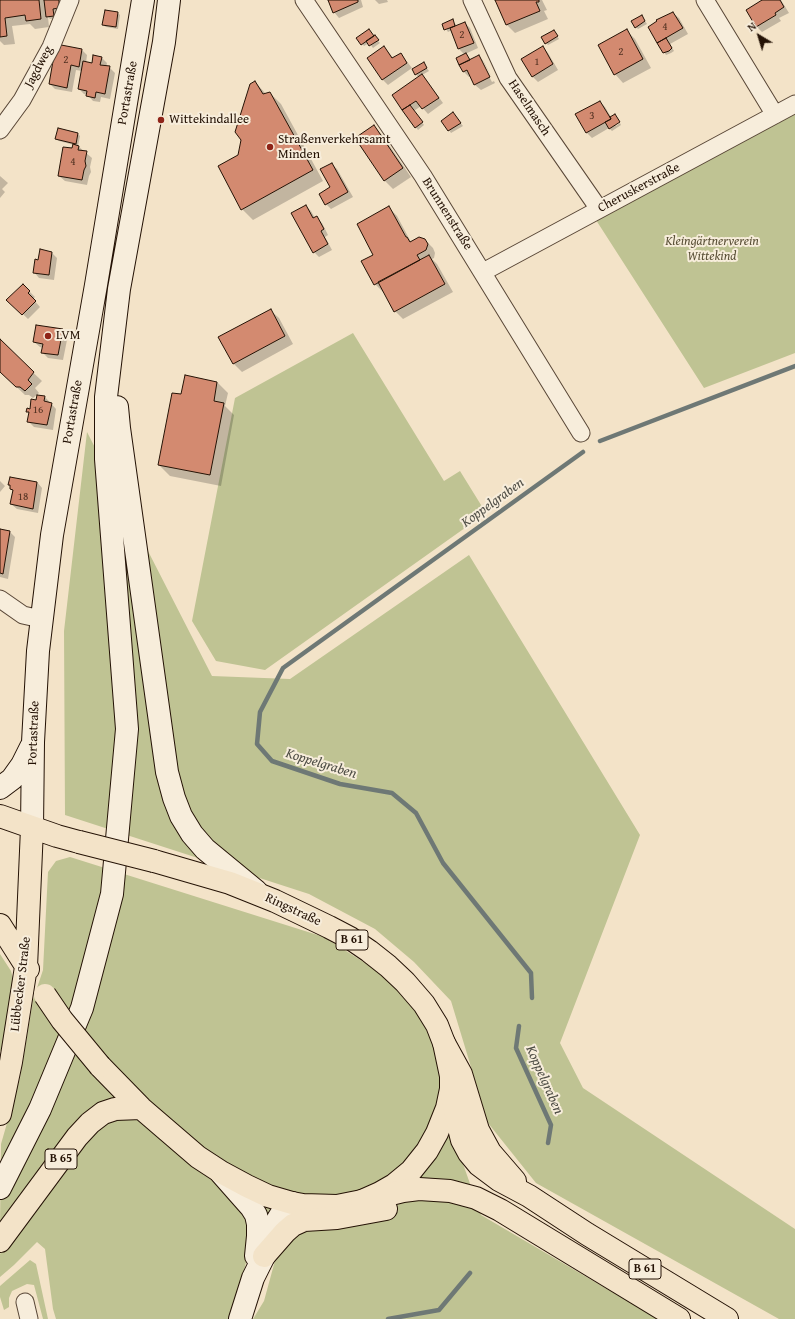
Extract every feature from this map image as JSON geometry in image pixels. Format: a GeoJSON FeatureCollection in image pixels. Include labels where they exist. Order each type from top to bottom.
{"type":"FeatureCollection","features":[{"type":"Feature","properties":{"kind":"main road","name":"Portastraße"},"geometry":{"type":"LineString","coordinates":[[32,828],[33,742],[36,679],[41,619],[52,535],[96,285],[143,0]]}},
{"type":"Feature","properties":{"kind":"main road","name":"Portastraße"},"geometry":{"type":"LineString","coordinates":[[0,1188],[40,1109],[82,1008],[112,894],[127,729],[106,459],[106,397],[119,290],[164,42],[169,0]]}},
{"type":"Feature","properties":{"kind":"main road"},"geometry":{"type":"LineString","coordinates":[[111,354],[116,384],[119,428],[167,772],[174,798],[181,816],[192,834],[205,848],[267,898]]}},
{"type":"Feature","properties":{"kind":"main road"},"geometry":{"type":"LineString","coordinates":[[0,788],[12,779],[22,765],[33,742]]}},
{"type":"Feature","properties":{"kind":"main road","name":"Ringstraße"},"geometry":{"type":"LineString","coordinates":[[0,816],[32,828],[79,842],[154,861],[223,881],[267,898],[350,938],[388,966],[405,982],[424,1004],[437,1025],[444,1043],[451,1076],[451,1089],[437,1133],[427,1152],[411,1171],[394,1185],[362,1201]]}},
{"type":"Feature","properties":{"kind":"main road","name":"Lübbecker Straße"},"geometry":{"type":"LineString","coordinates":[[0,1114],[11,1062],[26,967],[32,828]]}},
{"type":"Feature","properties":{"kind":"main road","name":"B 61"},"geometry":{"type":"LineString","coordinates":[[0,925],[62,1020],[100,1066],[148,1115],[198,1157],[221,1172],[268,1196],[292,1203],[325,1206],[337,1206],[403,1191],[419,1189],[450,1191],[464,1194],[500,1210],[679,1319]]}},
{"type":"Feature","properties":{"kind":"main road"},"geometry":{"type":"LineString","coordinates":[[444,1043],[461,1074],[478,1130],[490,1152],[529,1196]]}},
{"type":"Feature","properties":{"kind":"main road","name":"B 61"},"geometry":{"type":"LineString","coordinates":[[451,1089],[462,1140],[469,1153],[479,1165],[498,1180],[529,1196],[587,1234],[727,1319]]}},
{"type":"Feature","properties":{"kind":"main road","name":"B 65"},"geometry":{"type":"LineString","coordinates":[[0,1241],[77,1137],[90,1123],[103,1114],[115,1109],[148,1115]]}},
{"type":"Feature","properties":{"kind":"main road"},"geometry":{"type":"LineString","coordinates":[[221,1172],[256,1215],[258,1236],[253,1278]]}},
{"type":"Feature","properties":{"kind":"main road"},"geometry":{"type":"LineString","coordinates":[[264,1256],[285,1232],[293,1225],[304,1220],[350,1217],[464,1194]]}},
{"type":"Feature","properties":{"kind":"main road"},"geometry":{"type":"LineString","coordinates":[[240,1319],[253,1278],[264,1256],[278,1219],[283,1211],[292,1203]]}},
{"type":"Feature","properties":{"kind":"street","name":"Jagdweg"},"geometry":{"type":"LineString","coordinates":[[0,130],[22,100],[51,46],[70,0]]}},
{"type":"Feature","properties":{"kind":"street","name":"Brunnenstraße"},"geometry":{"type":"LineString","coordinates":[[304,0],[423,176],[581,433]]}},
{"type":"Feature","properties":{"kind":"street","name":"Haselmasch"},"geometry":{"type":"LineString","coordinates":[[472,0],[508,78],[598,210]]}},
{"type":"Feature","properties":{"kind":"street"},"geometry":{"type":"LineString","coordinates":[[705,0],[775,115]]}},
{"type":"Feature","properties":{"kind":"street","name":"Cheruskerstraße"},"geometry":{"type":"LineString","coordinates":[[483,272],[795,104]]}},
{"type":"Feature","properties":{"kind":"street"},"geometry":{"type":"LineString","coordinates":[[0,599],[23,615],[41,619]]}},
{"type":"Feature","properties":{"kind":"street"},"geometry":{"type":"LineString","coordinates":[[25,1302],[29,1319]]}},
{"type":"Feature","properties":{"kind":"green space","name":"Kleingärtnerverein Wittekind"},"geometry":{"type":"Polygon","coordinates":[[[795,109],[795,353],[704,388],[596,220],[795,109]]]}},
{"type":"Feature","properties":{"kind":"green space"},"geometry":{"type":"Polygon","coordinates":[[[353,333],[444,481],[460,471],[486,513],[265,670],[216,661],[192,621],[235,398],[353,333]]]}},
{"type":"Feature","properties":{"kind":"green space"},"geometry":{"type":"Polygon","coordinates":[[[87,432],[212,676],[290,679],[469,555],[640,835],[560,1043],[583,1088],[795,1229],[795,1319],[779,1319],[536,1183],[488,1123],[451,1001],[414,962],[375,929],[309,894],[65,815],[64,631],[87,432]]]}},
{"type":"Feature","properties":{"kind":"green space"},"geometry":{"type":"Polygon","coordinates":[[[70,857],[324,937],[384,975],[417,1012],[441,1058],[449,1124],[481,1215],[658,1319],[253,1319],[264,1301],[276,1257],[252,1240],[231,1319],[56,1319],[53,1309],[45,1249],[37,1242],[0,1277],[0,1254],[8,1242],[0,1226],[1,1144],[20,1078],[33,1000],[43,970],[48,872],[56,861],[70,857]]]}},
{"type":"Feature","properties":{"kind":"green space"},"geometry":{"type":"Polygon","coordinates":[[[0,954],[11,971],[14,982],[5,1048],[0,1051],[0,954]]]}},
{"type":"Feature","properties":{"kind":"green space"},"geometry":{"type":"Polygon","coordinates":[[[30,1260],[36,1264],[48,1319],[43,1319],[34,1285],[27,1284],[12,1291],[9,1298],[9,1307],[4,1310],[0,1297],[0,1286],[30,1260]]]}},
{"type":"Feature","properties":{"kind":"building"},"geometry":{"type":"Polygon","coordinates":[[[0,0],[39,0],[41,19],[26,21],[25,15],[5,18],[7,36],[0,37],[0,0]]]}},
{"type":"Feature","properties":{"kind":"building"},"geometry":{"type":"Polygon","coordinates":[[[44,0],[59,0],[59,8],[53,9],[54,16],[46,17],[44,0]]]}},
{"type":"Feature","properties":{"kind":"building"},"geometry":{"type":"Polygon","coordinates":[[[328,0],[358,0],[358,2],[333,13],[328,0]]]}},
{"type":"Feature","properties":{"kind":"building"},"geometry":{"type":"Polygon","coordinates":[[[495,0],[539,0],[539,2],[536,2],[540,11],[506,25],[495,0]]]}},
{"type":"Feature","properties":{"kind":"building"},"geometry":{"type":"Polygon","coordinates":[[[762,0],[780,0],[784,7],[775,13],[776,15],[756,27],[746,10],[762,0]]]}},
{"type":"Feature","properties":{"kind":"building"},"geometry":{"type":"Polygon","coordinates":[[[105,10],[118,12],[116,27],[102,25],[105,10]]]}},
{"type":"Feature","properties":{"kind":"building"},"geometry":{"type":"Polygon","coordinates":[[[673,12],[683,28],[657,43],[648,27],[657,21],[656,20],[673,12]]]}},
{"type":"Feature","properties":{"kind":"building"},"geometry":{"type":"Polygon","coordinates":[[[642,15],[645,21],[635,28],[631,21],[642,15]]]}},
{"type":"Feature","properties":{"kind":"building"},"geometry":{"type":"Polygon","coordinates":[[[453,19],[455,26],[444,30],[442,24],[453,19]]]}},
{"type":"Feature","properties":{"kind":"building"},"geometry":{"type":"Polygon","coordinates":[[[465,22],[474,43],[458,49],[450,28],[465,22]]]}},
{"type":"Feature","properties":{"kind":"building"},"geometry":{"type":"Polygon","coordinates":[[[369,29],[374,36],[361,45],[356,38],[369,29]]]}},
{"type":"Feature","properties":{"kind":"building"},"geometry":{"type":"Polygon","coordinates":[[[627,29],[643,59],[614,75],[598,45],[627,29]]]}},
{"type":"Feature","properties":{"kind":"building"},"geometry":{"type":"Polygon","coordinates":[[[554,30],[558,36],[545,44],[541,37],[554,30]]]}},
{"type":"Feature","properties":{"kind":"building"},"geometry":{"type":"Polygon","coordinates":[[[375,35],[379,40],[369,46],[366,41],[375,35]]]}},
{"type":"Feature","properties":{"kind":"building"},"geometry":{"type":"Polygon","coordinates":[[[666,38],[672,48],[663,53],[657,43],[666,38]]]}},
{"type":"Feature","properties":{"kind":"building"},"geometry":{"type":"Polygon","coordinates":[[[56,44],[82,49],[79,67],[71,65],[67,88],[49,84],[56,44]]]}},
{"type":"Feature","properties":{"kind":"building"},"geometry":{"type":"Polygon","coordinates":[[[384,46],[392,58],[401,53],[407,63],[382,80],[367,58],[384,46]]]}},
{"type":"Feature","properties":{"kind":"building"},"geometry":{"type":"Polygon","coordinates":[[[543,46],[553,64],[532,77],[521,59],[543,46]]]}},
{"type":"Feature","properties":{"kind":"building"},"geometry":{"type":"Polygon","coordinates":[[[466,53],[470,60],[459,65],[456,58],[466,53]]]}},
{"type":"Feature","properties":{"kind":"building"},"geometry":{"type":"Polygon","coordinates":[[[93,55],[102,57],[100,65],[110,66],[105,94],[96,92],[95,98],[86,96],[87,91],[78,89],[83,61],[92,63],[93,55]]]}},
{"type":"Feature","properties":{"kind":"building"},"geometry":{"type":"Polygon","coordinates":[[[479,55],[490,77],[474,85],[467,70],[463,72],[459,65],[479,55]]]}},
{"type":"Feature","properties":{"kind":"building"},"geometry":{"type":"Polygon","coordinates":[[[424,62],[427,68],[415,75],[412,69],[424,62]]]}},
{"type":"Feature","properties":{"kind":"building"},"geometry":{"type":"Polygon","coordinates":[[[422,74],[439,98],[422,109],[416,101],[402,110],[392,95],[422,74]]]}},
{"type":"Feature","properties":{"kind":"building","name":"Straßenverkehrsamt Minden"},"geometry":{"type":"Polygon","coordinates":[[[255,81],[263,94],[270,92],[313,170],[241,210],[218,166],[238,155],[241,140],[235,132],[250,84],[255,81]]]}},
{"type":"Feature","properties":{"kind":"building"},"geometry":{"type":"Polygon","coordinates":[[[600,101],[611,119],[586,133],[575,114],[600,101]]]}},
{"type":"Feature","properties":{"kind":"building"},"geometry":{"type":"Polygon","coordinates":[[[410,105],[423,122],[415,128],[402,110],[410,105]]]}},
{"type":"Feature","properties":{"kind":"building"},"geometry":{"type":"Polygon","coordinates":[[[453,112],[461,123],[448,131],[441,121],[453,112]]]}},
{"type":"Feature","properties":{"kind":"building"},"geometry":{"type":"Polygon","coordinates":[[[615,114],[620,122],[609,129],[605,122],[611,119],[610,117],[615,114]]]}},
{"type":"Feature","properties":{"kind":"building"},"geometry":{"type":"Polygon","coordinates":[[[374,125],[403,168],[384,181],[355,138],[374,125]]]}},
{"type":"Feature","properties":{"kind":"building"},"geometry":{"type":"Polygon","coordinates":[[[58,128],[78,133],[76,144],[55,139],[58,128]]]}},
{"type":"Feature","properties":{"kind":"building"},"geometry":{"type":"Polygon","coordinates":[[[73,144],[79,146],[78,150],[87,151],[85,161],[86,166],[82,180],[58,176],[63,147],[72,148],[73,144]]]}},
{"type":"Feature","properties":{"kind":"building"},"geometry":{"type":"Polygon","coordinates":[[[332,163],[348,192],[325,205],[319,194],[330,187],[320,169],[332,163]]]}},
{"type":"Feature","properties":{"kind":"building"},"geometry":{"type":"Polygon","coordinates":[[[306,205],[313,218],[317,216],[324,229],[321,231],[328,244],[313,253],[291,213],[306,205]]]}},
{"type":"Feature","properties":{"kind":"building"},"geometry":{"type":"Polygon","coordinates":[[[389,206],[410,242],[419,237],[425,239],[428,244],[426,250],[417,255],[420,260],[374,285],[361,261],[373,255],[357,224],[389,206]]]}},
{"type":"Feature","properties":{"kind":"building"},"geometry":{"type":"Polygon","coordinates":[[[40,249],[52,252],[49,275],[33,273],[35,259],[38,260],[40,249]]]}},
{"type":"Feature","properties":{"kind":"building"},"geometry":{"type":"Polygon","coordinates":[[[429,255],[445,284],[394,312],[378,282],[429,255]]]}},
{"type":"Feature","properties":{"kind":"building"},"geometry":{"type":"Polygon","coordinates":[[[23,284],[30,291],[28,293],[36,301],[22,315],[6,300],[23,284]]]}},
{"type":"Feature","properties":{"kind":"building"},"geometry":{"type":"Polygon","coordinates":[[[271,309],[285,336],[233,364],[218,337],[271,309]]]}},
{"type":"Feature","properties":{"kind":"building","name":"LVM"},"geometry":{"type":"Polygon","coordinates":[[[36,325],[63,329],[58,355],[41,353],[43,344],[33,342],[36,325]]]}},
{"type":"Feature","properties":{"kind":"building"},"geometry":{"type":"Polygon","coordinates":[[[0,339],[34,372],[28,380],[32,384],[25,391],[20,387],[16,387],[0,372],[0,339]]]}},
{"type":"Feature","properties":{"kind":"building"},"geometry":{"type":"Polygon","coordinates":[[[185,375],[217,382],[214,401],[224,403],[210,475],[158,465],[172,393],[181,394],[185,375]]]}},
{"type":"Feature","properties":{"kind":"building"},"geometry":{"type":"Polygon","coordinates":[[[37,395],[45,396],[44,401],[52,403],[47,425],[27,422],[29,412],[26,412],[27,408],[30,409],[31,399],[36,400],[37,395]]]}},
{"type":"Feature","properties":{"kind":"building"},"geometry":{"type":"Polygon","coordinates":[[[10,477],[37,482],[33,509],[10,504],[13,490],[10,489],[10,485],[8,485],[10,477]]]}},
{"type":"Feature","properties":{"kind":"building"},"geometry":{"type":"Polygon","coordinates":[[[0,529],[10,531],[3,574],[0,573],[0,529]]]}},
{"type":"Feature","properties":{"kind":"waterway","name":"Koppelgraben"},"geometry":{"type":"LineString","coordinates":[[600,441],[795,366]]}},
{"type":"Feature","properties":{"kind":"waterway","name":"Koppelgraben"},"geometry":{"type":"LineString","coordinates":[[532,998],[531,973],[443,863],[416,813],[392,793],[340,784],[272,761],[257,744],[260,712],[283,668],[583,452]]}},
{"type":"Feature","properties":{"kind":"waterway","name":"Koppelgraben"},"geometry":{"type":"LineString","coordinates":[[519,1026],[516,1048],[551,1125],[548,1143]]}},
{"type":"Feature","properties":{"kind":"waterway","name":"Koppelgraben"},"geometry":{"type":"LineString","coordinates":[[388,1319],[439,1310],[470,1273]]}},
{"type":"Feature","properties":{"kind":"place","name":"Wittekindallee"},"geometry":{"type":"Point","coordinates":[161,120]}},
{"type":"Feature","properties":{"kind":"place","name":"Straßenverkehrsamt Minden"},"geometry":{"type":"Point","coordinates":[270,147]}},
{"type":"Feature","properties":{"kind":"place","name":"LVM"},"geometry":{"type":"Point","coordinates":[48,336]}}]}
